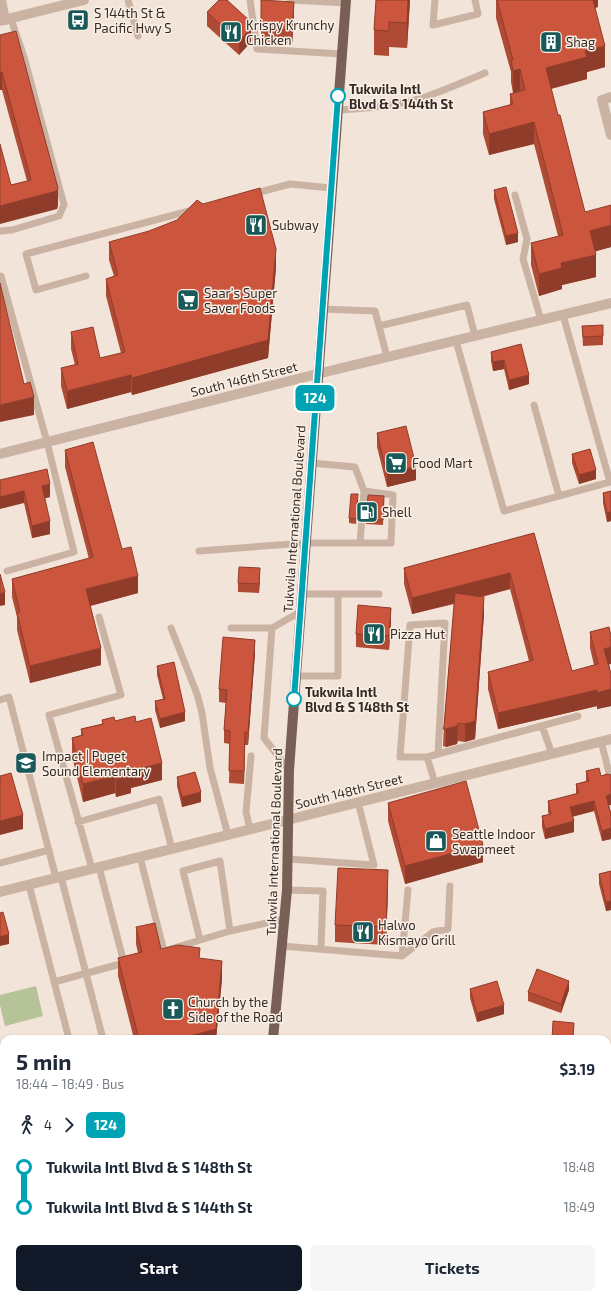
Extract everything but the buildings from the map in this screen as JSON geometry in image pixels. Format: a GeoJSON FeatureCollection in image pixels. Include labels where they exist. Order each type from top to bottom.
{"type":"FeatureCollection","features":[{"type":"Feature","properties":{"kind":"main road","name":"Tukwila International Boulevard"},"geometry":{"type":"LineString","coordinates":[[273,1035],[287,890],[289,770],[295,676],[346,2]]}},
{"type":"Feature","properties":{"kind":"street"},"geometry":{"type":"LineString","coordinates":[[0,0],[5,20],[84,0]]}},
{"type":"Feature","properties":{"kind":"street"},"geometry":{"type":"LineString","coordinates":[[611,97],[602,100],[611,135]]}},
{"type":"Feature","properties":{"kind":"street","name":"South 146th Street"},"geometry":{"type":"LineString","coordinates":[[0,454],[317,374],[611,303]]}},
{"type":"Feature","properties":{"kind":"street","name":"South 148th Street"},"geometry":{"type":"LineString","coordinates":[[0,892],[606,740]]}},
{"type":"Feature","properties":{"kind":"lane"},"geometry":{"type":"LineString","coordinates":[[128,0],[138,36]]}},
{"type":"Feature","properties":{"kind":"lane"},"geometry":{"type":"LineString","coordinates":[[250,0],[257,49],[342,54]]}},
{"type":"Feature","properties":{"kind":"lane"},"geometry":{"type":"LineString","coordinates":[[290,0],[346,2]]}},
{"type":"Feature","properties":{"kind":"lane"},"geometry":{"type":"LineString","coordinates":[[435,0],[433,25],[478,14],[475,0]]}},
{"type":"Feature","properties":{"kind":"lane"},"geometry":{"type":"LineString","coordinates":[[0,231],[12,230],[59,216],[64,205],[26,65],[5,20]]}},
{"type":"Feature","properties":{"kind":"lane"},"geometry":{"type":"LineString","coordinates":[[337,110],[372,108],[404,102],[428,96],[485,73]]}},
{"type":"Feature","properties":{"kind":"lane"},"geometry":{"type":"LineString","coordinates":[[245,196],[290,184],[331,188]]}},
{"type":"Feature","properties":{"kind":"lane"},"geometry":{"type":"LineString","coordinates":[[515,195],[527,239],[523,259],[541,320]]}},
{"type":"Feature","properties":{"kind":"lane"},"geometry":{"type":"LineString","coordinates":[[86,276],[36,290],[26,254],[200,208]]}},
{"type":"Feature","properties":{"kind":"lane"},"geometry":{"type":"LineString","coordinates":[[1,276],[47,442],[74,552],[7,571]]}},
{"type":"Feature","properties":{"kind":"lane"},"geometry":{"type":"LineString","coordinates":[[379,326],[467,304],[475,336]]}},
{"type":"Feature","properties":{"kind":"lane"},"geometry":{"type":"LineString","coordinates":[[322,309],[375,311],[387,357]]}},
{"type":"Feature","properties":{"kind":"lane"},"geometry":{"type":"LineString","coordinates":[[456,341],[504,511],[610,482],[563,315]]}},
{"type":"Feature","properties":{"kind":"lane"},"geometry":{"type":"LineString","coordinates":[[534,405],[559,496]]}},
{"type":"Feature","properties":{"kind":"lane"},"geometry":{"type":"LineString","coordinates":[[311,464],[354,466],[364,491],[360,543]]}},
{"type":"Feature","properties":{"kind":"lane"},"geometry":{"type":"LineString","coordinates":[[46,473],[54,471]]}},
{"type":"Feature","properties":{"kind":"lane"},"geometry":{"type":"LineString","coordinates":[[199,551],[305,543],[391,543],[393,495],[364,491]]}},
{"type":"Feature","properties":{"kind":"lane"},"geometry":{"type":"LineString","coordinates":[[301,594],[379,594]]}},
{"type":"Feature","properties":{"kind":"lane"},"geometry":{"type":"LineString","coordinates":[[295,676],[338,676],[338,594]]}},
{"type":"Feature","properties":{"kind":"lane"},"geometry":{"type":"LineString","coordinates":[[232,628],[272,628],[300,612]]}},
{"type":"Feature","properties":{"kind":"lane"},"geometry":{"type":"LineString","coordinates":[[54,982],[124,963],[95,868],[78,822],[49,715],[121,696],[99,617]]}},
{"type":"Feature","properties":{"kind":"lane"},"geometry":{"type":"LineString","coordinates":[[438,754],[445,623],[410,625],[400,757],[427,757],[578,716]]}},
{"type":"Feature","properties":{"kind":"lane"},"geometry":{"type":"LineString","coordinates":[[171,628],[202,713],[210,768],[228,834]]}},
{"type":"Feature","properties":{"kind":"lane"},"geometry":{"type":"LineString","coordinates":[[272,628],[264,738],[289,770]]}},
{"type":"Feature","properties":{"kind":"lane"},"geometry":{"type":"LineString","coordinates":[[0,700],[9,697],[49,850],[59,877],[102,1035]]}},
{"type":"Feature","properties":{"kind":"lane"},"geometry":{"type":"LineString","coordinates":[[542,726],[552,754]]}},
{"type":"Feature","properties":{"kind":"lane"},"geometry":{"type":"LineString","coordinates":[[606,740],[611,781]]}},
{"type":"Feature","properties":{"kind":"lane"},"geometry":{"type":"LineString","coordinates":[[250,829],[246,812],[251,756]]}},
{"type":"Feature","properties":{"kind":"lane"},"geometry":{"type":"LineString","coordinates":[[427,757],[435,782]]}},
{"type":"Feature","properties":{"kind":"lane"},"geometry":{"type":"LineString","coordinates":[[78,822],[159,799],[172,849]]}},
{"type":"Feature","properties":{"kind":"lane"},"geometry":{"type":"LineString","coordinates":[[288,859],[374,865],[358,802]]}},
{"type":"Feature","properties":{"kind":"lane"},"geometry":{"type":"LineString","coordinates":[[0,863],[49,850]]}},
{"type":"Feature","properties":{"kind":"lane"},"geometry":{"type":"LineString","coordinates":[[140,857],[164,951],[230,932],[285,919]]}},
{"type":"Feature","properties":{"kind":"lane"},"geometry":{"type":"LineString","coordinates":[[200,940],[183,871],[220,861],[230,932]]}},
{"type":"Feature","properties":{"kind":"lane"},"geometry":{"type":"LineString","coordinates":[[29,885],[68,1035]]}},
{"type":"Feature","properties":{"kind":"lane"},"geometry":{"type":"LineString","coordinates":[[282,946],[321,948],[402,956],[433,932],[448,929],[450,886]]}},
{"type":"Feature","properties":{"kind":"lane"},"geometry":{"type":"LineString","coordinates":[[287,890],[323,891],[321,948]]}},
{"type":"Feature","properties":{"kind":"lane"},"geometry":{"type":"LineString","coordinates":[[402,956],[408,890]]}},
{"type":"Feature","properties":{"kind":"green space"},"geometry":{"type":"Polygon","coordinates":[[[36,986],[43,1016],[5,1026],[0,1005],[0,995],[36,986]]]}},
{"type":"Feature","properties":{"kind":"bus line","name":"124"},"geometry":{"type":"LineString","coordinates":[[294,699],[338,96]]}},
{"type":"Feature","properties":{"kind":"place","name":"S 144th St & Pacific Hwy S"},"geometry":{"type":"Point","coordinates":[78,20]}},
{"type":"Feature","properties":{"kind":"place","name":"Krispy Krunchy Chicken"},"geometry":{"type":"Point","coordinates":[231,32]}},
{"type":"Feature","properties":{"kind":"place","name":"Shag"},"geometry":{"type":"Point","coordinates":[551,42]}},
{"type":"Feature","properties":{"kind":"place","name":"Tukwila Intl Blvd & S 144th St"},"geometry":{"type":"Point","coordinates":[338,96]}},
{"type":"Feature","properties":{"kind":"place","name":"Subway"},"geometry":{"type":"Point","coordinates":[256,225]}},
{"type":"Feature","properties":{"kind":"place","name":"Saar's Super Saver Foods"},"geometry":{"type":"Point","coordinates":[188,300]}},
{"type":"Feature","properties":{"kind":"place","name":"Food Mart"},"geometry":{"type":"Point","coordinates":[396,463]}},
{"type":"Feature","properties":{"kind":"place","name":"Shell"},"geometry":{"type":"Point","coordinates":[367,512]}},
{"type":"Feature","properties":{"kind":"place","name":"Pizza Hut"},"geometry":{"type":"Point","coordinates":[374,634]}},
{"type":"Feature","properties":{"kind":"place","name":"Tukwila Intl Blvd & S 148th St"},"geometry":{"type":"Point","coordinates":[294,699]}},
{"type":"Feature","properties":{"kind":"place","name":"Impact | Puget Sound Elementary"},"geometry":{"type":"Point","coordinates":[26,763]}},
{"type":"Feature","properties":{"kind":"place","name":"Seattle Indoor Swapmeet"},"geometry":{"type":"Point","coordinates":[436,841]}},
{"type":"Feature","properties":{"kind":"place","name":"Halwo Kismayo Grill"},"geometry":{"type":"Point","coordinates":[363,932]}},
{"type":"Feature","properties":{"kind":"place","name":"Church by the Side of the Road"},"geometry":{"type":"Point","coordinates":[173,1009]}}]}
